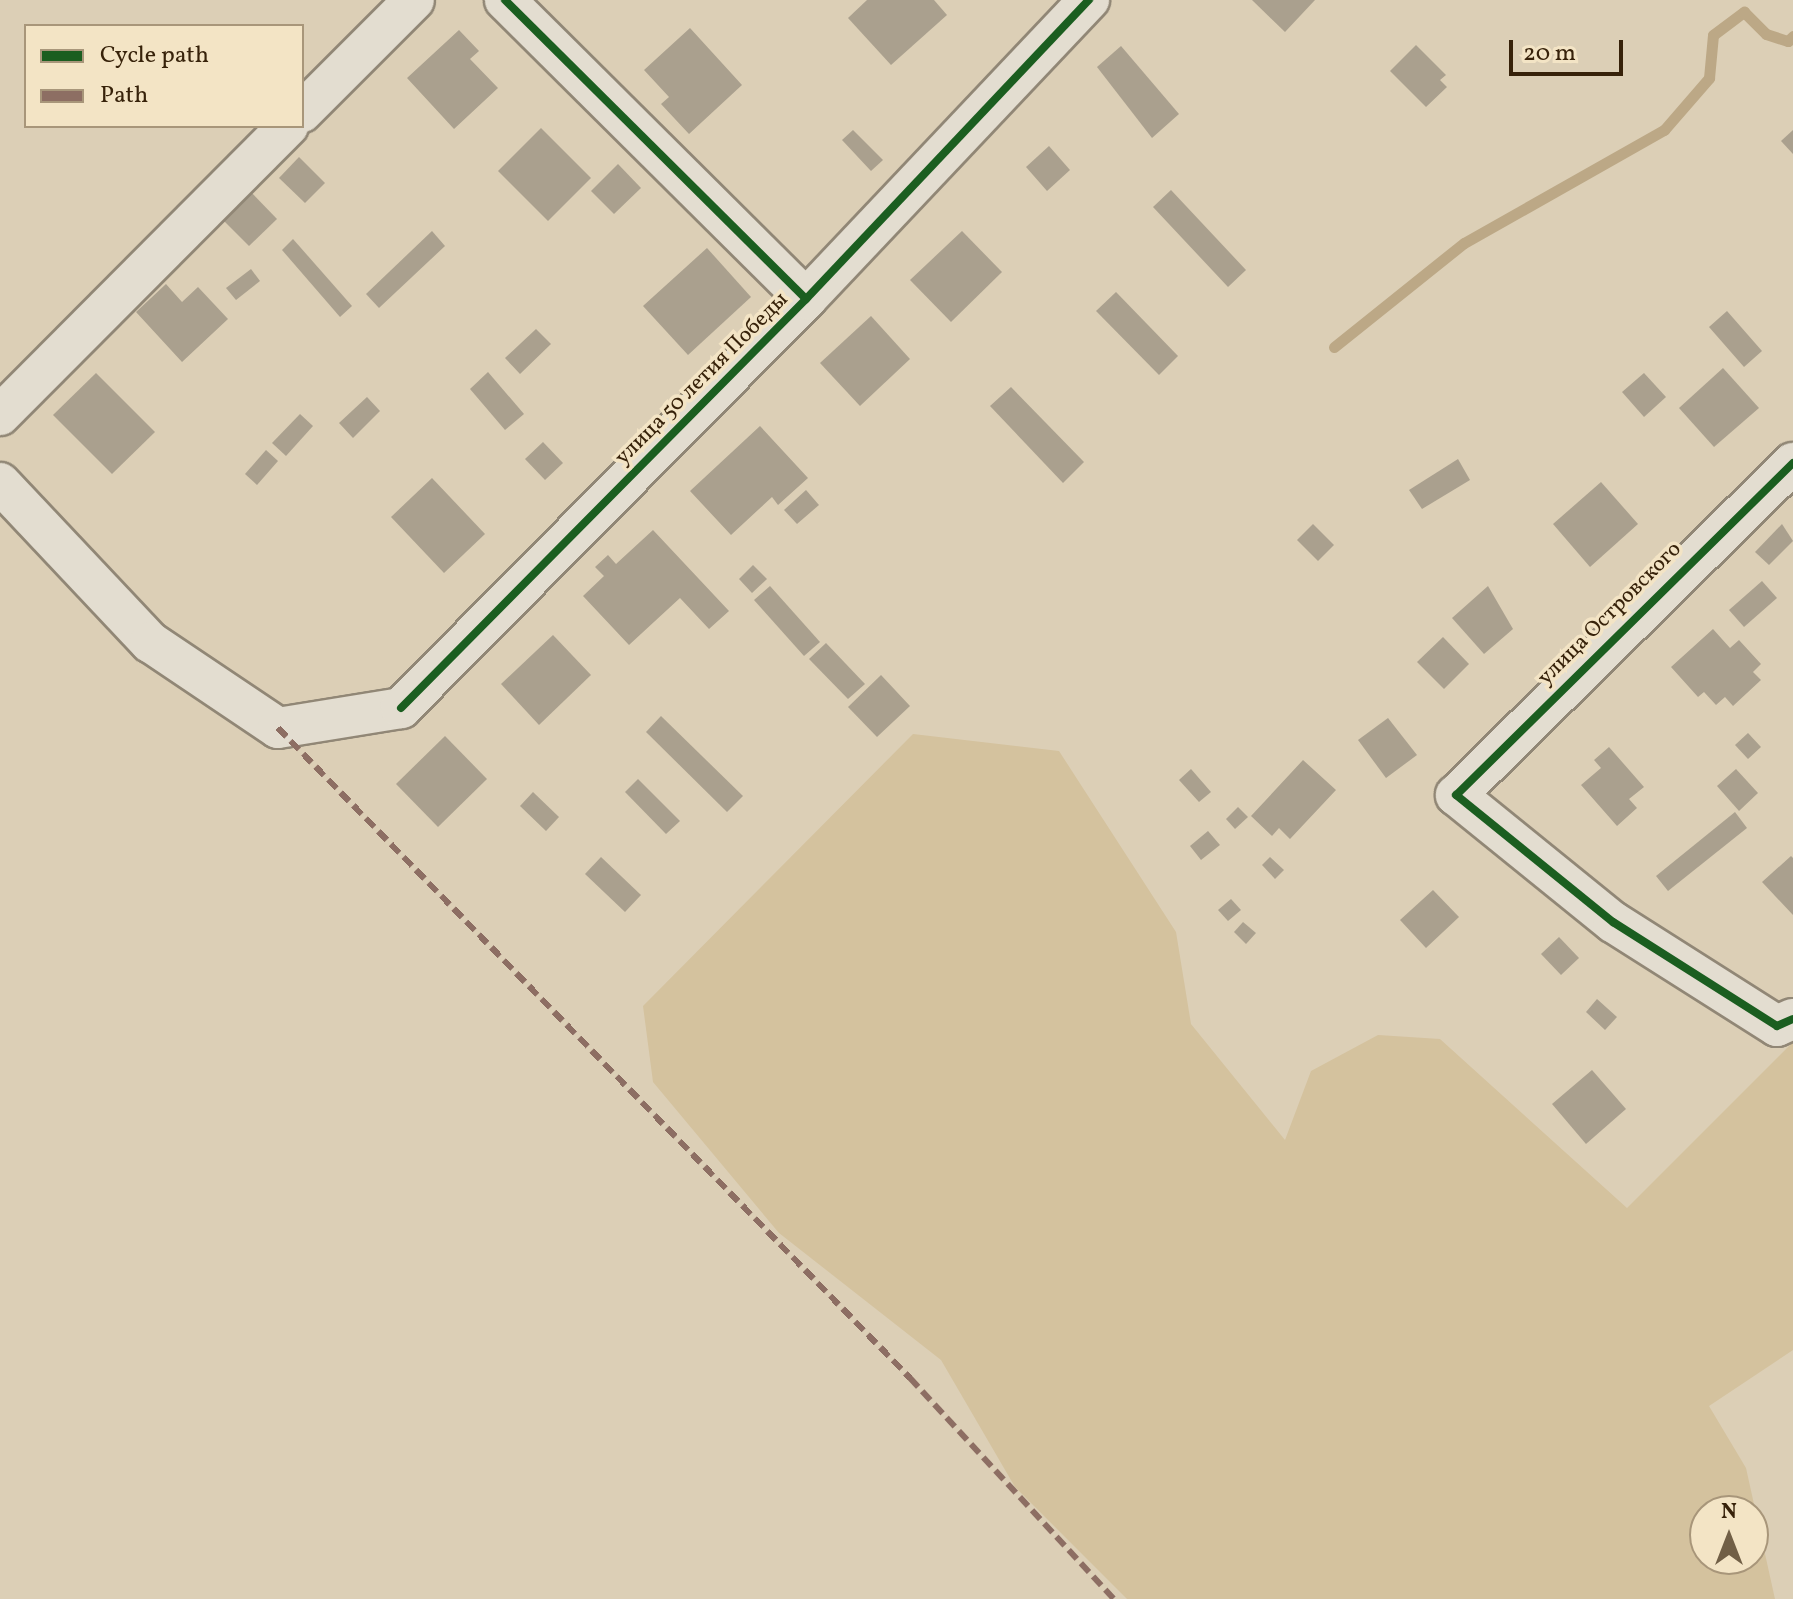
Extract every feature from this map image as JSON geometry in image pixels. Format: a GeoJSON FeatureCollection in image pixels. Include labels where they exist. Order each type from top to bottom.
{"type":"FeatureCollection","features":[{"type":"Feature","properties":{"kind":"street"},"geometry":{"type":"LineString","coordinates":[[304,110],[414,0]]}},
{"type":"Feature","properties":{"kind":"street"},"geometry":{"type":"LineString","coordinates":[[505,0],[806,299]]}},
{"type":"Feature","properties":{"kind":"street","name":"улица 50 летия Победы"},"geometry":{"type":"LineString","coordinates":[[0,483],[150,642],[278,728],[401,708],[806,299],[1089,0]]}},
{"type":"Feature","properties":{"kind":"street"},"geometry":{"type":"LineString","coordinates":[[0,415],[286,128]]}},
{"type":"Feature","properties":{"kind":"street","name":"улица Островского"},"geometry":{"type":"LineString","coordinates":[[1793,463],[1456,795],[1613,922],[1777,1026],[1793,1019]]}},
{"type":"Feature","properties":{"kind":"shaded area"},"geometry":{"type":"Polygon","coordinates":[[[913,734],[1059,751],[1176,932],[1191,1024],[1285,1140],[1311,1071],[1378,1035],[1440,1039],[1627,1208],[1793,1042],[1793,1350],[1709,1406],[1746,1468],[1752,1495],[1689,1495],[1689,1575],[1769,1575],[1769,1572],[1775,1599],[1127,1599],[1015,1487],[941,1360],[779,1233],[653,1082],[643,1006],[913,734]]]}},
{"type":"Feature","properties":{"kind":"building"},"geometry":{"type":"Polygon","coordinates":[[[867,0],[934,0],[947,15],[891,65],[848,18],[867,0]]]}},
{"type":"Feature","properties":{"kind":"building"},"geometry":{"type":"Polygon","coordinates":[[[1252,0],[1315,0],[1285,32],[1252,0]]]}},
{"type":"Feature","properties":{"kind":"building"},"geometry":{"type":"Polygon","coordinates":[[[690,28],[742,85],[689,134],[661,104],[669,97],[644,70],[690,28]]]}},
{"type":"Feature","properties":{"kind":"building"},"geometry":{"type":"Polygon","coordinates":[[[459,30],[479,51],[470,59],[498,88],[454,129],[407,78],[459,30]]]}},
{"type":"Feature","properties":{"kind":"building"},"geometry":{"type":"Polygon","coordinates":[[[1416,45],[1446,75],[1440,80],[1447,87],[1426,107],[1390,71],[1416,45]]]}},
{"type":"Feature","properties":{"kind":"building"},"geometry":{"type":"Polygon","coordinates":[[[1121,46],[1179,114],[1152,138],[1097,67],[1121,46]]]}},
{"type":"Feature","properties":{"kind":"building"},"geometry":{"type":"Polygon","coordinates":[[[541,128],[591,178],[548,221],[498,171],[541,128]]]}},
{"type":"Feature","properties":{"kind":"building"},"geometry":{"type":"Polygon","coordinates":[[[853,130],[883,160],[871,171],[842,140],[853,130]]]}},
{"type":"Feature","properties":{"kind":"building"},"geometry":{"type":"Polygon","coordinates":[[[1793,130],[1793,154],[1781,141],[1793,130]]]}},
{"type":"Feature","properties":{"kind":"building"},"geometry":{"type":"Polygon","coordinates":[[[1049,146],[1070,170],[1047,191],[1026,167],[1049,146]]]}},
{"type":"Feature","properties":{"kind":"building"},"geometry":{"type":"Polygon","coordinates":[[[299,157],[325,183],[305,203],[279,178],[299,157]]]}},
{"type":"Feature","properties":{"kind":"building"},"geometry":{"type":"Polygon","coordinates":[[[618,164],[641,188],[614,214],[591,191],[618,164]]]}},
{"type":"Feature","properties":{"kind":"building"},"geometry":{"type":"Polygon","coordinates":[[[1171,190],[1246,270],[1228,287],[1153,207],[1171,190]]]}},
{"type":"Feature","properties":{"kind":"building"},"geometry":{"type":"Polygon","coordinates":[[[250,191],[277,219],[249,246],[222,219],[250,191]]]}},
{"type":"Feature","properties":{"kind":"building"},"geometry":{"type":"Polygon","coordinates":[[[432,231],[445,246],[379,308],[366,294],[432,231]]]}},
{"type":"Feature","properties":{"kind":"building"},"geometry":{"type":"Polygon","coordinates":[[[962,231],[1002,272],[951,322],[910,280],[962,231]]]}},
{"type":"Feature","properties":{"kind":"building"},"geometry":{"type":"Polygon","coordinates":[[[293,239],[352,306],[340,317],[282,250],[293,239]]]}},
{"type":"Feature","properties":{"kind":"building"},"geometry":{"type":"Polygon","coordinates":[[[707,248],[751,297],[688,355],[643,306],[707,248]]]}},
{"type":"Feature","properties":{"kind":"building"},"geometry":{"type":"Polygon","coordinates":[[[251,269],[260,281],[236,300],[226,288],[251,269]]]}},
{"type":"Feature","properties":{"kind":"building"},"geometry":{"type":"Polygon","coordinates":[[[166,284],[182,302],[198,287],[228,319],[182,362],[136,312],[166,284]]]}},
{"type":"Feature","properties":{"kind":"building"},"geometry":{"type":"Polygon","coordinates":[[[1116,292],[1178,356],[1159,375],[1096,311],[1116,292]]]}},
{"type":"Feature","properties":{"kind":"building"},"geometry":{"type":"Polygon","coordinates":[[[1727,311],[1762,351],[1744,367],[1709,327],[1727,311]]]}},
{"type":"Feature","properties":{"kind":"building"},"geometry":{"type":"Polygon","coordinates":[[[871,316],[910,359],[860,406],[820,363],[871,316]]]}},
{"type":"Feature","properties":{"kind":"building"},"geometry":{"type":"Polygon","coordinates":[[[536,329],[551,344],[520,374],[505,358],[536,329]]]}},
{"type":"Feature","properties":{"kind":"building"},"geometry":{"type":"Polygon","coordinates":[[[1723,368],[1759,408],[1714,447],[1679,408],[1723,368]]]}},
{"type":"Feature","properties":{"kind":"building"},"geometry":{"type":"Polygon","coordinates":[[[488,372],[524,414],[505,430],[470,389],[488,372]]]}},
{"type":"Feature","properties":{"kind":"building"},"geometry":{"type":"Polygon","coordinates":[[[96,373],[155,432],[112,474],[53,415],[96,373]]]}},
{"type":"Feature","properties":{"kind":"building"},"geometry":{"type":"Polygon","coordinates":[[[1644,373],[1666,397],[1644,417],[1622,392],[1644,373]]]}},
{"type":"Feature","properties":{"kind":"building"},"geometry":{"type":"Polygon","coordinates":[[[1011,387],[1084,462],[1063,483],[990,406],[1011,387]]]}},
{"type":"Feature","properties":{"kind":"building"},"geometry":{"type":"Polygon","coordinates":[[[367,397],[380,411],[353,438],[339,423],[367,397]]]}},
{"type":"Feature","properties":{"kind":"building"},"geometry":{"type":"Polygon","coordinates":[[[300,414],[313,426],[286,456],[272,443],[300,414]]]}},
{"type":"Feature","properties":{"kind":"building"},"geometry":{"type":"Polygon","coordinates":[[[760,426],[808,478],[778,505],[772,497],[731,535],[690,491],[760,426]]]}},
{"type":"Feature","properties":{"kind":"building"},"geometry":{"type":"Polygon","coordinates":[[[543,442],[563,463],[545,480],[525,459],[543,442]]]}},
{"type":"Feature","properties":{"kind":"building"},"geometry":{"type":"Polygon","coordinates":[[[266,450],[278,461],[257,485],[245,474],[266,450]]]}},
{"type":"Feature","properties":{"kind":"building"},"geometry":{"type":"Polygon","coordinates":[[[1458,459],[1470,480],[1422,509],[1409,490],[1458,459]]]}},
{"type":"Feature","properties":{"kind":"building"},"geometry":{"type":"Polygon","coordinates":[[[432,478],[485,534],[444,573],[391,517],[432,478]]]}},
{"type":"Feature","properties":{"kind":"building"},"geometry":{"type":"Polygon","coordinates":[[[1601,482],[1638,524],[1590,567],[1553,524],[1601,482]]]}},
{"type":"Feature","properties":{"kind":"building"},"geometry":{"type":"Polygon","coordinates":[[[806,490],[819,505],[797,524],[784,510],[806,490]]]}},
{"type":"Feature","properties":{"kind":"building"},"geometry":{"type":"Polygon","coordinates":[[[1313,524],[1334,545],[1318,561],[1297,540],[1313,524]]]}},
{"type":"Feature","properties":{"kind":"building"},"geometry":{"type":"Polygon","coordinates":[[[1782,524],[1793,541],[1769,565],[1755,552],[1782,524]]]}},
{"type":"Feature","properties":{"kind":"building"},"geometry":{"type":"Polygon","coordinates":[[[653,530],[729,611],[709,629],[680,598],[629,645],[583,596],[604,576],[595,567],[608,555],[616,564],[653,530]]]}},
{"type":"Feature","properties":{"kind":"building"},"geometry":{"type":"Polygon","coordinates":[[[753,565],[767,579],[752,593],[739,579],[753,565]]]}},
{"type":"Feature","properties":{"kind":"building"},"geometry":{"type":"Polygon","coordinates":[[[1762,581],[1777,598],[1744,627],[1729,610],[1762,581]]]}},
{"type":"Feature","properties":{"kind":"building"},"geometry":{"type":"Polygon","coordinates":[[[770,586],[820,642],[804,656],[754,600],[770,586]]]}},
{"type":"Feature","properties":{"kind":"building"},"geometry":{"type":"Polygon","coordinates":[[[1488,586],[1513,629],[1484,654],[1452,618],[1488,586]]]}},
{"type":"Feature","properties":{"kind":"building"},"geometry":{"type":"Polygon","coordinates":[[[1713,629],[1730,648],[1739,640],[1761,664],[1753,672],[1761,680],[1733,706],[1725,697],[1716,705],[1704,692],[1698,697],[1671,667],[1713,629]]]}},
{"type":"Feature","properties":{"kind":"building"},"geometry":{"type":"Polygon","coordinates":[[[553,635],[591,675],[539,725],[501,684],[553,635]]]}},
{"type":"Feature","properties":{"kind":"building"},"geometry":{"type":"Polygon","coordinates":[[[1443,637],[1469,664],[1444,689],[1417,662],[1443,637]]]}},
{"type":"Feature","properties":{"kind":"building"},"geometry":{"type":"Polygon","coordinates":[[[826,643],[865,684],[848,699],[809,659],[826,643]]]}},
{"type":"Feature","properties":{"kind":"building"},"geometry":{"type":"Polygon","coordinates":[[[881,675],[910,706],[877,737],[848,707],[881,675]]]}},
{"type":"Feature","properties":{"kind":"building"},"geometry":{"type":"Polygon","coordinates":[[[661,716],[743,796],[727,812],[646,732],[661,716]]]}},
{"type":"Feature","properties":{"kind":"building"},"geometry":{"type":"Polygon","coordinates":[[[1388,718],[1417,755],[1386,778],[1358,740],[1388,718]]]}},
{"type":"Feature","properties":{"kind":"building"},"geometry":{"type":"Polygon","coordinates":[[[1748,733],[1761,747],[1748,759],[1735,745],[1748,733]]]}},
{"type":"Feature","properties":{"kind":"building"},"geometry":{"type":"Polygon","coordinates":[[[445,736],[487,779],[438,827],[396,784],[445,736]]]}},
{"type":"Feature","properties":{"kind":"building"},"geometry":{"type":"Polygon","coordinates":[[[1609,747],[1644,787],[1629,799],[1637,808],[1617,826],[1581,785],[1601,768],[1594,760],[1609,747]]]}},
{"type":"Feature","properties":{"kind":"building"},"geometry":{"type":"Polygon","coordinates":[[[1303,760],[1336,790],[1290,839],[1279,828],[1272,836],[1251,816],[1303,760]]]}},
{"type":"Feature","properties":{"kind":"building"},"geometry":{"type":"Polygon","coordinates":[[[1191,769],[1211,792],[1199,802],[1179,780],[1191,769]]]}},
{"type":"Feature","properties":{"kind":"building"},"geometry":{"type":"Polygon","coordinates":[[[1736,769],[1758,793],[1739,811],[1717,786],[1736,769]]]}},
{"type":"Feature","properties":{"kind":"building"},"geometry":{"type":"Polygon","coordinates":[[[638,779],[680,821],[666,834],[625,792],[638,779]]]}},
{"type":"Feature","properties":{"kind":"building"},"geometry":{"type":"Polygon","coordinates":[[[533,792],[559,817],[546,831],[520,806],[533,792]]]}},
{"type":"Feature","properties":{"kind":"building"},"geometry":{"type":"Polygon","coordinates":[[[1238,807],[1248,817],[1235,829],[1226,819],[1238,807]]]}},
{"type":"Feature","properties":{"kind":"building"},"geometry":{"type":"Polygon","coordinates":[[[1735,812],[1747,828],[1668,891],[1656,876],[1735,812]]]}},
{"type":"Feature","properties":{"kind":"building"},"geometry":{"type":"Polygon","coordinates":[[[1208,831],[1220,845],[1201,860],[1190,846],[1208,831]]]}},
{"type":"Feature","properties":{"kind":"building"},"geometry":{"type":"Polygon","coordinates":[[[1791,856],[1793,858],[1793,915],[1762,882],[1791,856]]]}},
{"type":"Feature","properties":{"kind":"building"},"geometry":{"type":"Polygon","coordinates":[[[601,857],[641,895],[625,912],[585,874],[601,857]]]}},
{"type":"Feature","properties":{"kind":"building"},"geometry":{"type":"Polygon","coordinates":[[[1270,857],[1284,870],[1275,879],[1262,865],[1270,857]]]}},
{"type":"Feature","properties":{"kind":"building"},"geometry":{"type":"Polygon","coordinates":[[[1433,890],[1459,917],[1426,948],[1400,920],[1433,890]]]}},
{"type":"Feature","properties":{"kind":"building"},"geometry":{"type":"Polygon","coordinates":[[[1231,899],[1241,910],[1228,921],[1218,910],[1231,899]]]}},
{"type":"Feature","properties":{"kind":"building"},"geometry":{"type":"Polygon","coordinates":[[[1243,922],[1256,933],[1246,944],[1234,932],[1243,922]]]}},
{"type":"Feature","properties":{"kind":"building"},"geometry":{"type":"Polygon","coordinates":[[[1559,937],[1579,958],[1561,975],[1541,954],[1559,937]]]}},
{"type":"Feature","properties":{"kind":"building"},"geometry":{"type":"Polygon","coordinates":[[[1597,999],[1617,1017],[1605,1030],[1586,1012],[1597,999]]]}},
{"type":"Feature","properties":{"kind":"building"},"geometry":{"type":"Polygon","coordinates":[[[1592,1070],[1626,1109],[1586,1144],[1552,1104],[1592,1070]]]}},
{"type":"Feature","properties":{"kind":"waterway"},"geometry":{"type":"LineString","coordinates":[[1334,347],[1464,243],[1664,130],[1709,78],[1713,35],[1744,12],[1766,34],[1788,41],[1793,36]]}},
{"type":"Feature","properties":{"kind":"marked path"},"geometry":{"type":"LineString","coordinates":[[278,728],[910,1378],[1114,1599]]}},
{"type":"Feature","properties":{"kind":"cycle path"},"geometry":{"type":"LineString","coordinates":[[505,0],[806,299]]}},
{"type":"Feature","properties":{"kind":"cycle path"},"geometry":{"type":"LineString","coordinates":[[401,708],[806,299],[1089,0]]}},
{"type":"Feature","properties":{"kind":"cycle path"},"geometry":{"type":"LineString","coordinates":[[1793,463],[1456,795],[1613,922],[1777,1026],[1793,1019]]}}]}
